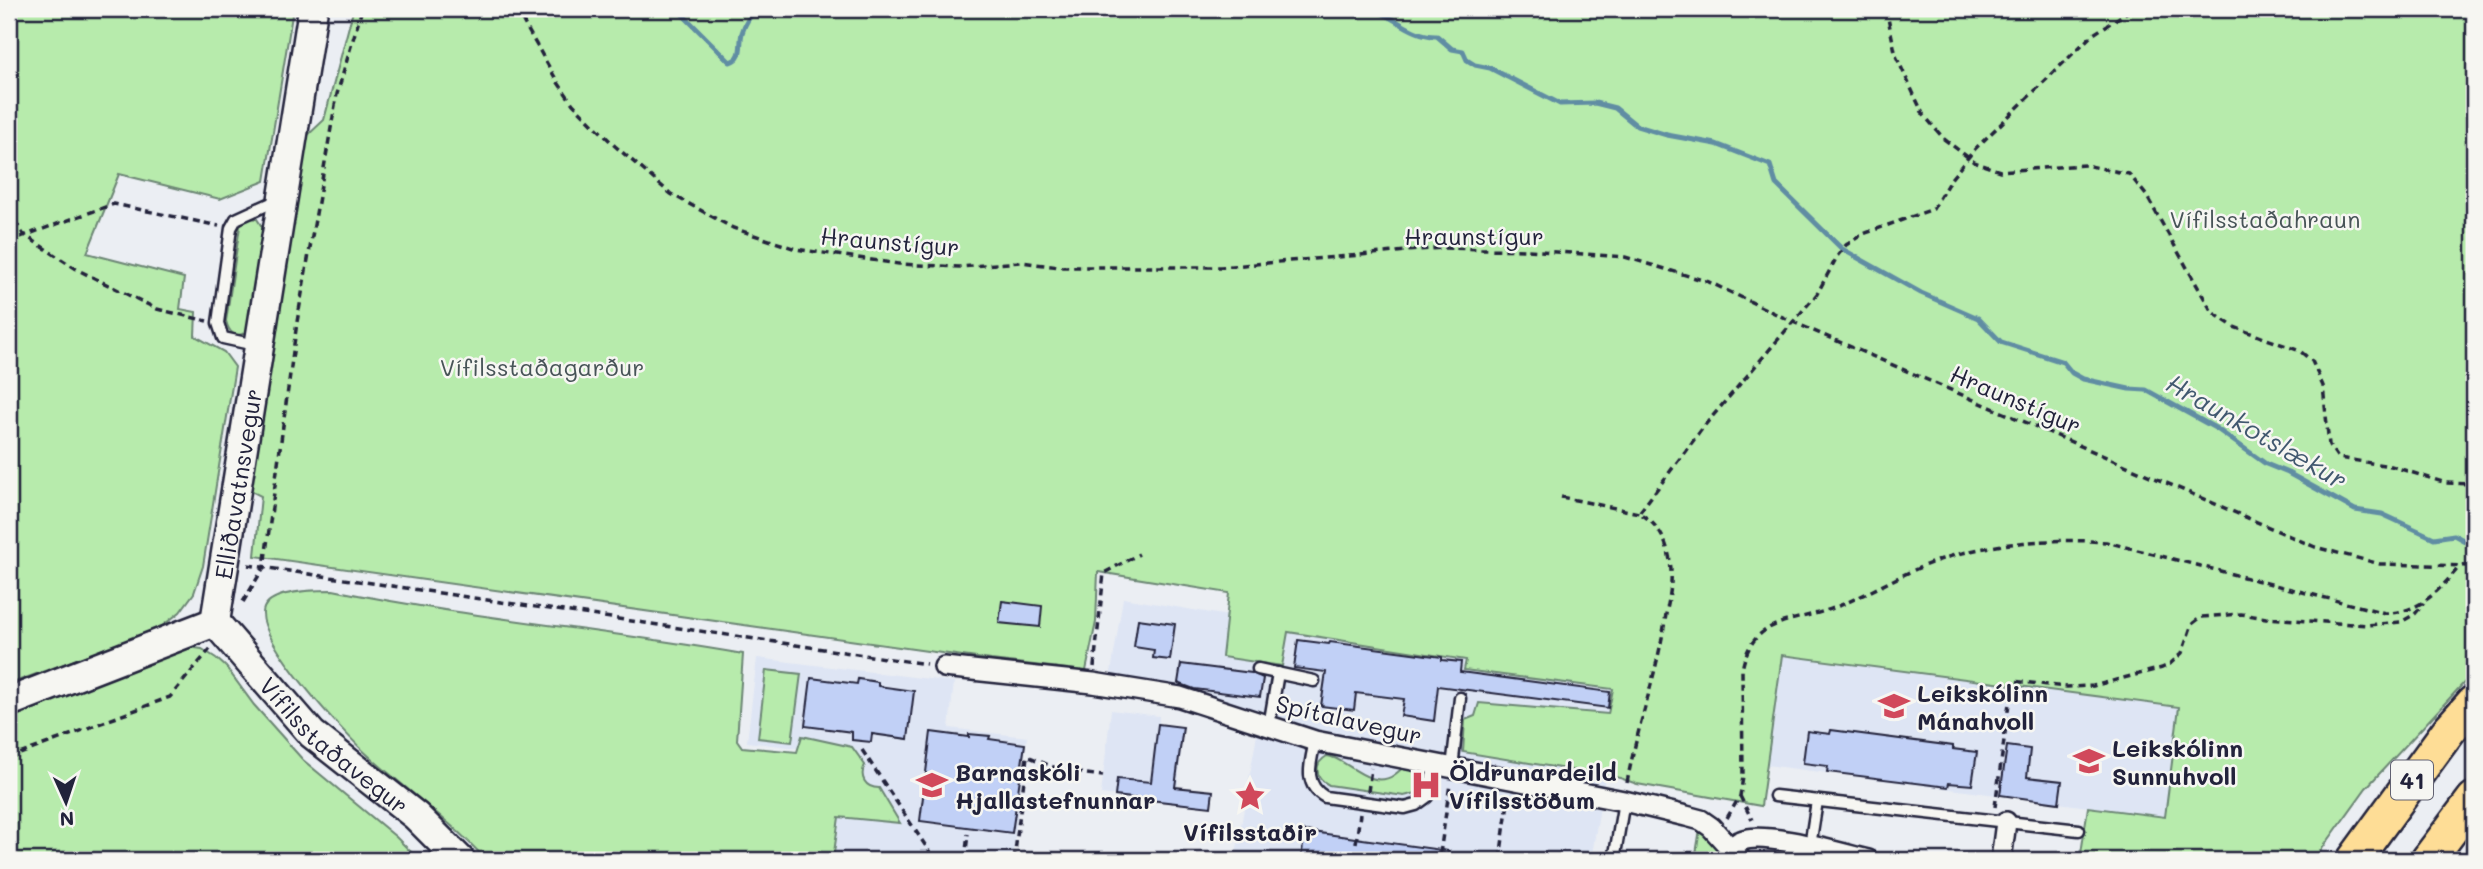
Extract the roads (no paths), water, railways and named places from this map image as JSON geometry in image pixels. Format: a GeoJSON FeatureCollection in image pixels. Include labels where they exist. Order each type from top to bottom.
{"type":"FeatureCollection","features":[{"type":"Feature","properties":{"kind":"highway","name":"41"},"geometry":{"type":"LineString","coordinates":[[2354,860],[2449,730],[2474,702]]}},
{"type":"Feature","properties":{"kind":"highway","name":"41"},"geometry":{"type":"LineString","coordinates":[[2428,860],[2474,799]]}},
{"type":"Feature","properties":{"kind":"main road","name":"Elliðavatnsvegur"},"geometry":{"type":"LineString","coordinates":[[220,627],[225,563],[313,9]]}},
{"type":"Feature","properties":{"kind":"main road"},"geometry":{"type":"LineString","coordinates":[[9,702],[220,627]]}},
{"type":"Feature","properties":{"kind":"main road","name":"Vífilsstaðavegur"},"geometry":{"type":"LineString","coordinates":[[220,627],[312,734],[416,816],[460,860]]}},
{"type":"Feature","properties":{"kind":"street","name":"Spítalavegur"},"geometry":{"type":"LineString","coordinates":[[944,667],[1093,683],[1181,697],[1315,741],[1624,801],[1701,820],[1718,833],[1737,854]]}},
{"type":"Feature","properties":{"kind":"street"},"geometry":{"type":"LineString","coordinates":[[2000,821],[2001,860]]}},
{"type":"Feature","properties":{"kind":"street","name":"Spítalavegur"},"geometry":{"type":"LineString","coordinates":[[1737,854],[1741,841],[1758,838],[1810,846],[1867,860]]}},
{"type":"Feature","properties":{"kind":"lane"},"geometry":{"type":"LineString","coordinates":[[259,346],[223,338],[218,323],[231,228],[236,219],[244,214],[283,197]]}},
{"type":"Feature","properties":{"kind":"lane"},"geometry":{"type":"LineString","coordinates":[[1258,669],[1314,681]]}},
{"type":"Feature","properties":{"kind":"lane"},"geometry":{"type":"LineString","coordinates":[[1269,726],[1278,673]]}},
{"type":"Feature","properties":{"kind":"lane"},"geometry":{"type":"LineString","coordinates":[[1315,741],[1310,779],[1316,790],[1325,797],[1405,808],[1416,805],[1427,797],[1443,766],[1460,698]]}},
{"type":"Feature","properties":{"kind":"lane"},"geometry":{"type":"LineString","coordinates":[[1775,796],[2079,830]]}},
{"type":"Feature","properties":{"kind":"lane"},"geometry":{"type":"LineString","coordinates":[[1614,860],[1624,801]]}},
{"type":"Feature","properties":{"kind":"lane"},"geometry":{"type":"LineString","coordinates":[[1810,846],[1817,801]]}},
{"type":"Feature","properties":{"kind":"waterway","name":"Hraunkotslækur"},"geometry":{"type":"LineString","coordinates":[[677,9],[730,62],[739,54],[744,26],[757,9]]}},
{"type":"Feature","properties":{"kind":"waterway","name":"Hraunkotslækur"},"geometry":{"type":"LineString","coordinates":[[1372,9],[1412,30],[1437,36],[1452,49],[1463,51],[1467,60],[1475,65],[1490,68],[1560,104],[1595,103],[1615,108],[1637,126],[1667,135],[1716,144],[1770,165],[1776,184],[1842,249],[1921,293],[1978,318],[2001,342],[2063,362],[2072,373],[2083,379],[2146,390],[2217,429],[2266,464],[2288,473],[2355,510],[2382,514],[2434,538],[2454,535],[2474,546]]}},
{"type":"Feature","properties":{"kind":"place","name":"Leikskólinn Mánahvoll"},"geometry":{"type":"Point","coordinates":[1894,706]}},
{"type":"Feature","properties":{"kind":"place","name":"Leikskólinn Sunnuhvoll"},"geometry":{"type":"Point","coordinates":[2089,761]}},
{"type":"Feature","properties":{"kind":"place","name":"Barnaskóli Hjallastefnunnar"},"geometry":{"type":"Point","coordinates":[932,785]}},
{"type":"Feature","properties":{"kind":"place","name":"Öldrunardeild Vífilsstöðum"},"geometry":{"type":"Point","coordinates":[1426,785]}},
{"type":"Feature","properties":{"kind":"place","name":"Vífilsstaðir"},"geometry":{"type":"Point","coordinates":[1250,796]}},
{"type":"Feature","properties":{"kind":"park label","name":"Vífilsstaðahraun"},"geometry":{"type":"Point","coordinates":[2265,218]}},
{"type":"Feature","properties":{"kind":"park label","name":"Vífilsstaðagarður"},"geometry":{"type":"Point","coordinates":[542,366]}}]}
